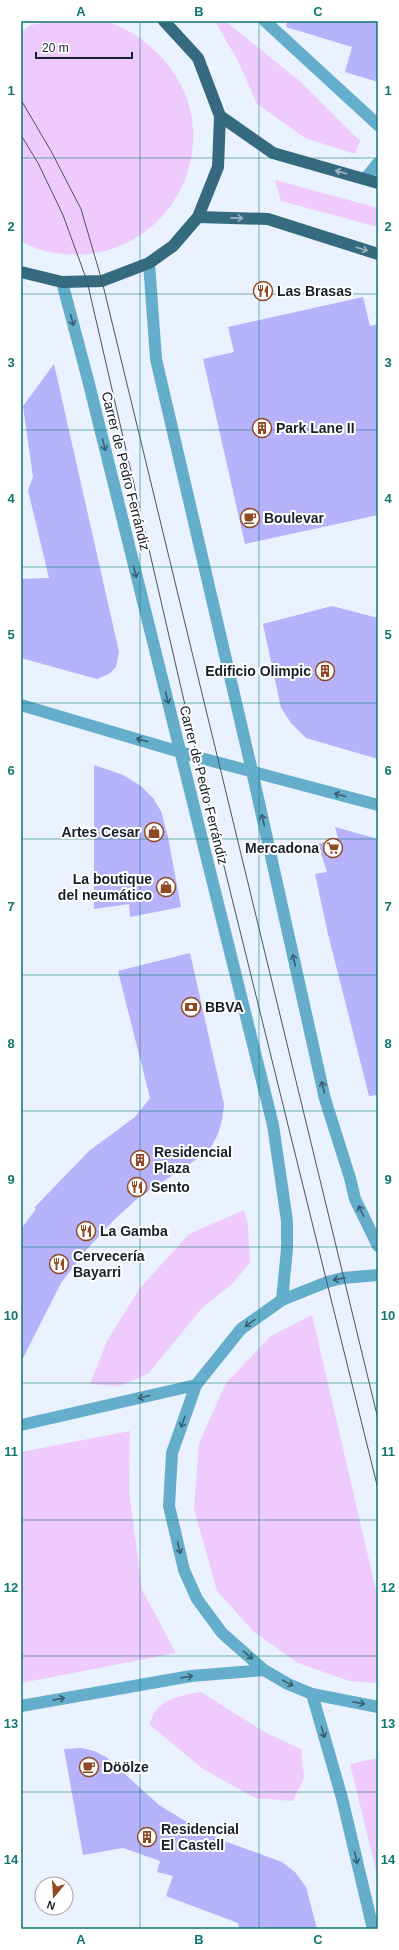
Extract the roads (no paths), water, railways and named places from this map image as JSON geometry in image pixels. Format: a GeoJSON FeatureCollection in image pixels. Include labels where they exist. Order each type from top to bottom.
{"type":"FeatureCollection","features":[{"type":"Feature","properties":{"kind":"main road"},"geometry":{"type":"LineString","coordinates":[[21,272],[62,282],[102,280],[150,263],[173,246],[198,217],[218,167],[220,116],[198,58],[164,21]]}},
{"type":"Feature","properties":{"kind":"main road"},"geometry":{"type":"LineString","coordinates":[[220,116],[273,153],[378,183]]}},
{"type":"Feature","properties":{"kind":"main road"},"geometry":{"type":"LineString","coordinates":[[198,217],[268,219],[378,254]]}},
{"type":"Feature","properties":{"kind":"street"},"geometry":{"type":"LineString","coordinates":[[265,21],[378,125]]}},
{"type":"Feature","properties":{"kind":"street"},"geometry":{"type":"LineString","coordinates":[[365,179],[378,163]]}},
{"type":"Feature","properties":{"kind":"street"},"geometry":{"type":"LineString","coordinates":[[150,263],[156,359],[252,771],[325,1099],[350,1178],[355,1199],[378,1246]]}},
{"type":"Feature","properties":{"kind":"street","name":"Carrer de Pedro Ferrándiz"},"geometry":{"type":"LineString","coordinates":[[62,282],[87,376],[273,1125],[287,1221],[287,1249],[282,1300]]}},
{"type":"Feature","properties":{"kind":"street"},"geometry":{"type":"LineString","coordinates":[[21,705],[180,751],[378,805]]}},
{"type":"Feature","properties":{"kind":"street"},"geometry":{"type":"LineString","coordinates":[[378,1275],[343,1278],[327,1282],[282,1300],[241,1329],[196,1385],[172,1453],[169,1506],[184,1570],[197,1599],[222,1633],[264,1670],[288,1684],[312,1694],[378,1707]]}},
{"type":"Feature","properties":{"kind":"street"},"geometry":{"type":"LineString","coordinates":[[21,1425],[196,1385]]}},
{"type":"Feature","properties":{"kind":"street"},"geometry":{"type":"LineString","coordinates":[[21,1706],[191,1676],[264,1670]]}},
{"type":"Feature","properties":{"kind":"street"},"geometry":{"type":"LineString","coordinates":[[312,1694],[342,1798],[372,1929]]}},
{"type":"Feature","properties":{"kind":"tram line"},"geometry":{"type":"LineString","coordinates":[[21,100],[51,151],[81,209],[102,281],[378,1419]]}},
{"type":"Feature","properties":{"kind":"tram line"},"geometry":{"type":"LineString","coordinates":[[21,135],[38,163],[63,215],[87,281],[197,757],[378,1489]]}},
{"type":"Feature","properties":{"kind":"place","name":"Las Brasas"},"geometry":{"type":"Point","coordinates":[263,291]}},
{"type":"Feature","properties":{"kind":"place","name":"Park Lane II"},"geometry":{"type":"Point","coordinates":[262,428]}},
{"type":"Feature","properties":{"kind":"place","name":"Boulevar"},"geometry":{"type":"Point","coordinates":[250,518]}},
{"type":"Feature","properties":{"kind":"place","name":"Edificio Olimpic"},"geometry":{"type":"Point","coordinates":[325,671]}},
{"type":"Feature","properties":{"kind":"place","name":"Artes Cesar"},"geometry":{"type":"Point","coordinates":[154,832]}},
{"type":"Feature","properties":{"kind":"place","name":"Mercadona"},"geometry":{"type":"Point","coordinates":[333,848]}},
{"type":"Feature","properties":{"kind":"place","name":"La boutique del neumático"},"geometry":{"type":"Point","coordinates":[166,887]}},
{"type":"Feature","properties":{"kind":"place","name":"BBVA"},"geometry":{"type":"Point","coordinates":[191,1007]}},
{"type":"Feature","properties":{"kind":"place","name":"Residencial Plaza"},"geometry":{"type":"Point","coordinates":[140,1160]}},
{"type":"Feature","properties":{"kind":"place","name":"Sento"},"geometry":{"type":"Point","coordinates":[137,1187]}},
{"type":"Feature","properties":{"kind":"place","name":"La Gamba"},"geometry":{"type":"Point","coordinates":[86,1231]}},
{"type":"Feature","properties":{"kind":"place","name":"Cervecería Bayarri"},"geometry":{"type":"Point","coordinates":[59,1264]}},
{"type":"Feature","properties":{"kind":"place","name":"Döölze"},"geometry":{"type":"Point","coordinates":[89,1767]}},
{"type":"Feature","properties":{"kind":"place","name":"Residencial El Castell"},"geometry":{"type":"Point","coordinates":[147,1837]}}]}
